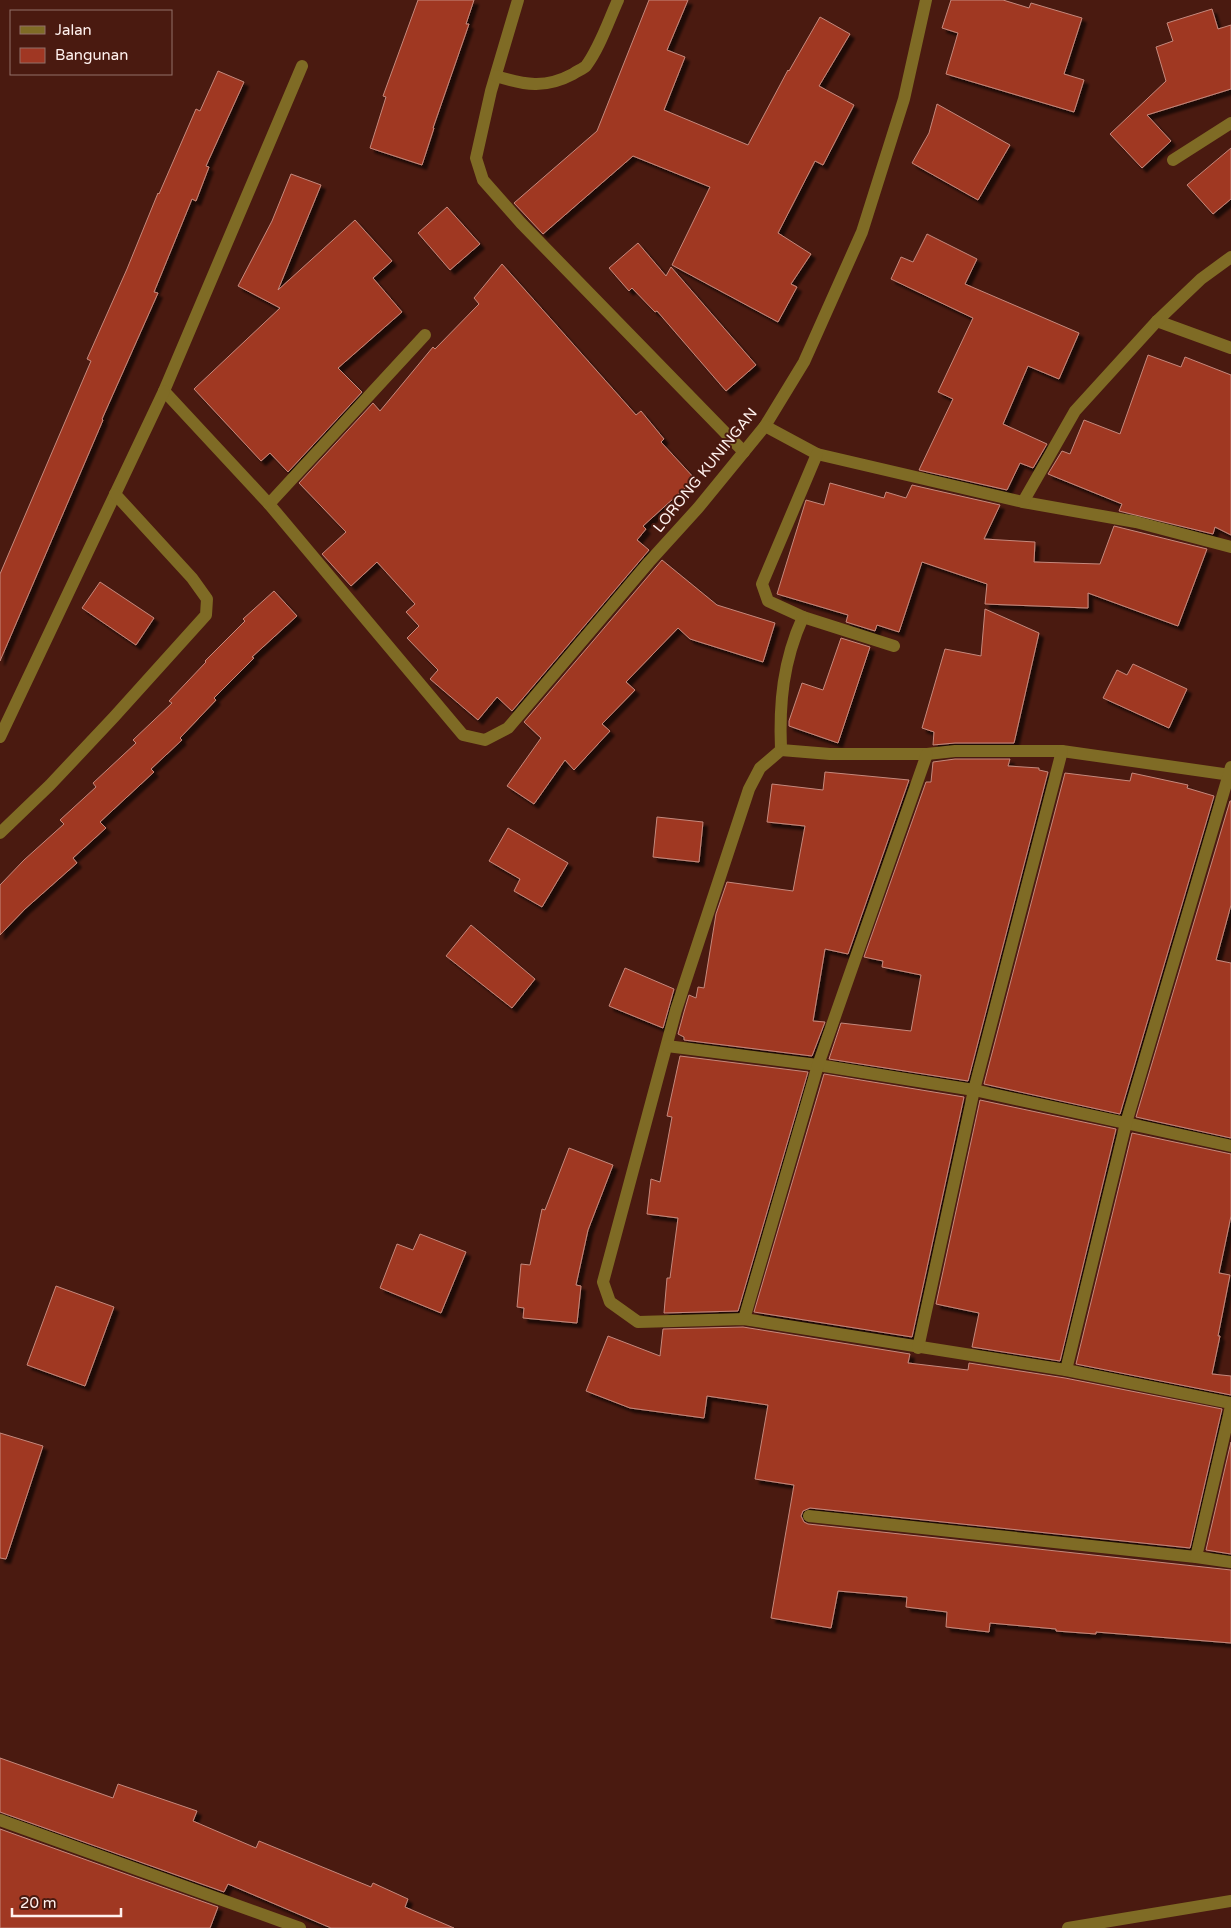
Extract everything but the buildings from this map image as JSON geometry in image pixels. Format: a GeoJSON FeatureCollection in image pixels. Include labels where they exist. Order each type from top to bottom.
{"type":"FeatureCollection","features":[{"type":"Feature","properties":{"kind":"street"},"geometry":{"type":"LineString","coordinates":[[518,0],[496,76],[476,158],[483,180],[521,223],[744,452]]}},
{"type":"Feature","properties":{"kind":"street"},"geometry":{"type":"LineString","coordinates":[[496,76],[520,84],[543,85],[565,78],[585,67],[600,42],[618,0]]}},
{"type":"Feature","properties":{"kind":"street","name":"LORONG KUNINGAN"},"geometry":{"type":"LineString","coordinates":[[269,504],[463,735],[485,740],[508,728],[744,452],[765,426],[804,362],[862,232],[904,99],[926,0]]}},
{"type":"Feature","properties":{"kind":"street"},"geometry":{"type":"LineString","coordinates":[[0,737],[164,391],[302,66]]}},
{"type":"Feature","properties":{"kind":"street"},"geometry":{"type":"LineString","coordinates":[[1173,160],[1231,123]]}},
{"type":"Feature","properties":{"kind":"street"},"geometry":{"type":"LineString","coordinates":[[1023,502],[1075,411],[1157,321],[1201,279],[1231,257]]}},
{"type":"Feature","properties":{"kind":"street"},"geometry":{"type":"LineString","coordinates":[[1157,321],[1231,348]]}},
{"type":"Feature","properties":{"kind":"street"},"geometry":{"type":"LineString","coordinates":[[164,391],[269,504],[425,335]]}},
{"type":"Feature","properties":{"kind":"street"},"geometry":{"type":"LineString","coordinates":[[765,426],[816,454],[1023,502],[1136,522],[1231,547]]}},
{"type":"Feature","properties":{"kind":"street"},"geometry":{"type":"LineString","coordinates":[[816,454],[762,584],[768,601],[803,617],[894,646]]}},
{"type":"Feature","properties":{"kind":"street"},"geometry":{"type":"LineString","coordinates":[[0,834],[108,724],[206,615],[207,599],[192,578],[116,494]]}},
{"type":"Feature","properties":{"kind":"street"},"geometry":{"type":"LineString","coordinates":[[781,750],[780,713],[782,689],[793,641],[803,617]]}},
{"type":"Feature","properties":{"kind":"street"},"geometry":{"type":"LineString","coordinates":[[1066,1370],[1126,1123],[1230,772],[1062,751],[830,754],[781,750],[760,768],[749,789],[676,1010],[603,1282],[610,1302],[638,1322],[744,1320],[1066,1370],[1231,1404],[1196,1557]]}},
{"type":"Feature","properties":{"kind":"street"},"geometry":{"type":"LineString","coordinates":[[918,1348],[974,1090],[1062,751]]}},
{"type":"Feature","properties":{"kind":"street"},"geometry":{"type":"LineString","coordinates":[[744,1320],[818,1065],[927,754]]}},
{"type":"Feature","properties":{"kind":"street"},"geometry":{"type":"LineString","coordinates":[[667,1046],[818,1065],[974,1090],[1231,1146]]}},
{"type":"Feature","properties":{"kind":"street"},"geometry":{"type":"LineString","coordinates":[[808,1516],[1231,1562]]}},
{"type":"Feature","properties":{"kind":"street"},"geometry":{"type":"LineString","coordinates":[[0,1820],[300,1928]]}},
{"type":"Feature","properties":{"kind":"street"},"geometry":{"type":"LineString","coordinates":[[1068,1928],[1231,1901]]}}]}
